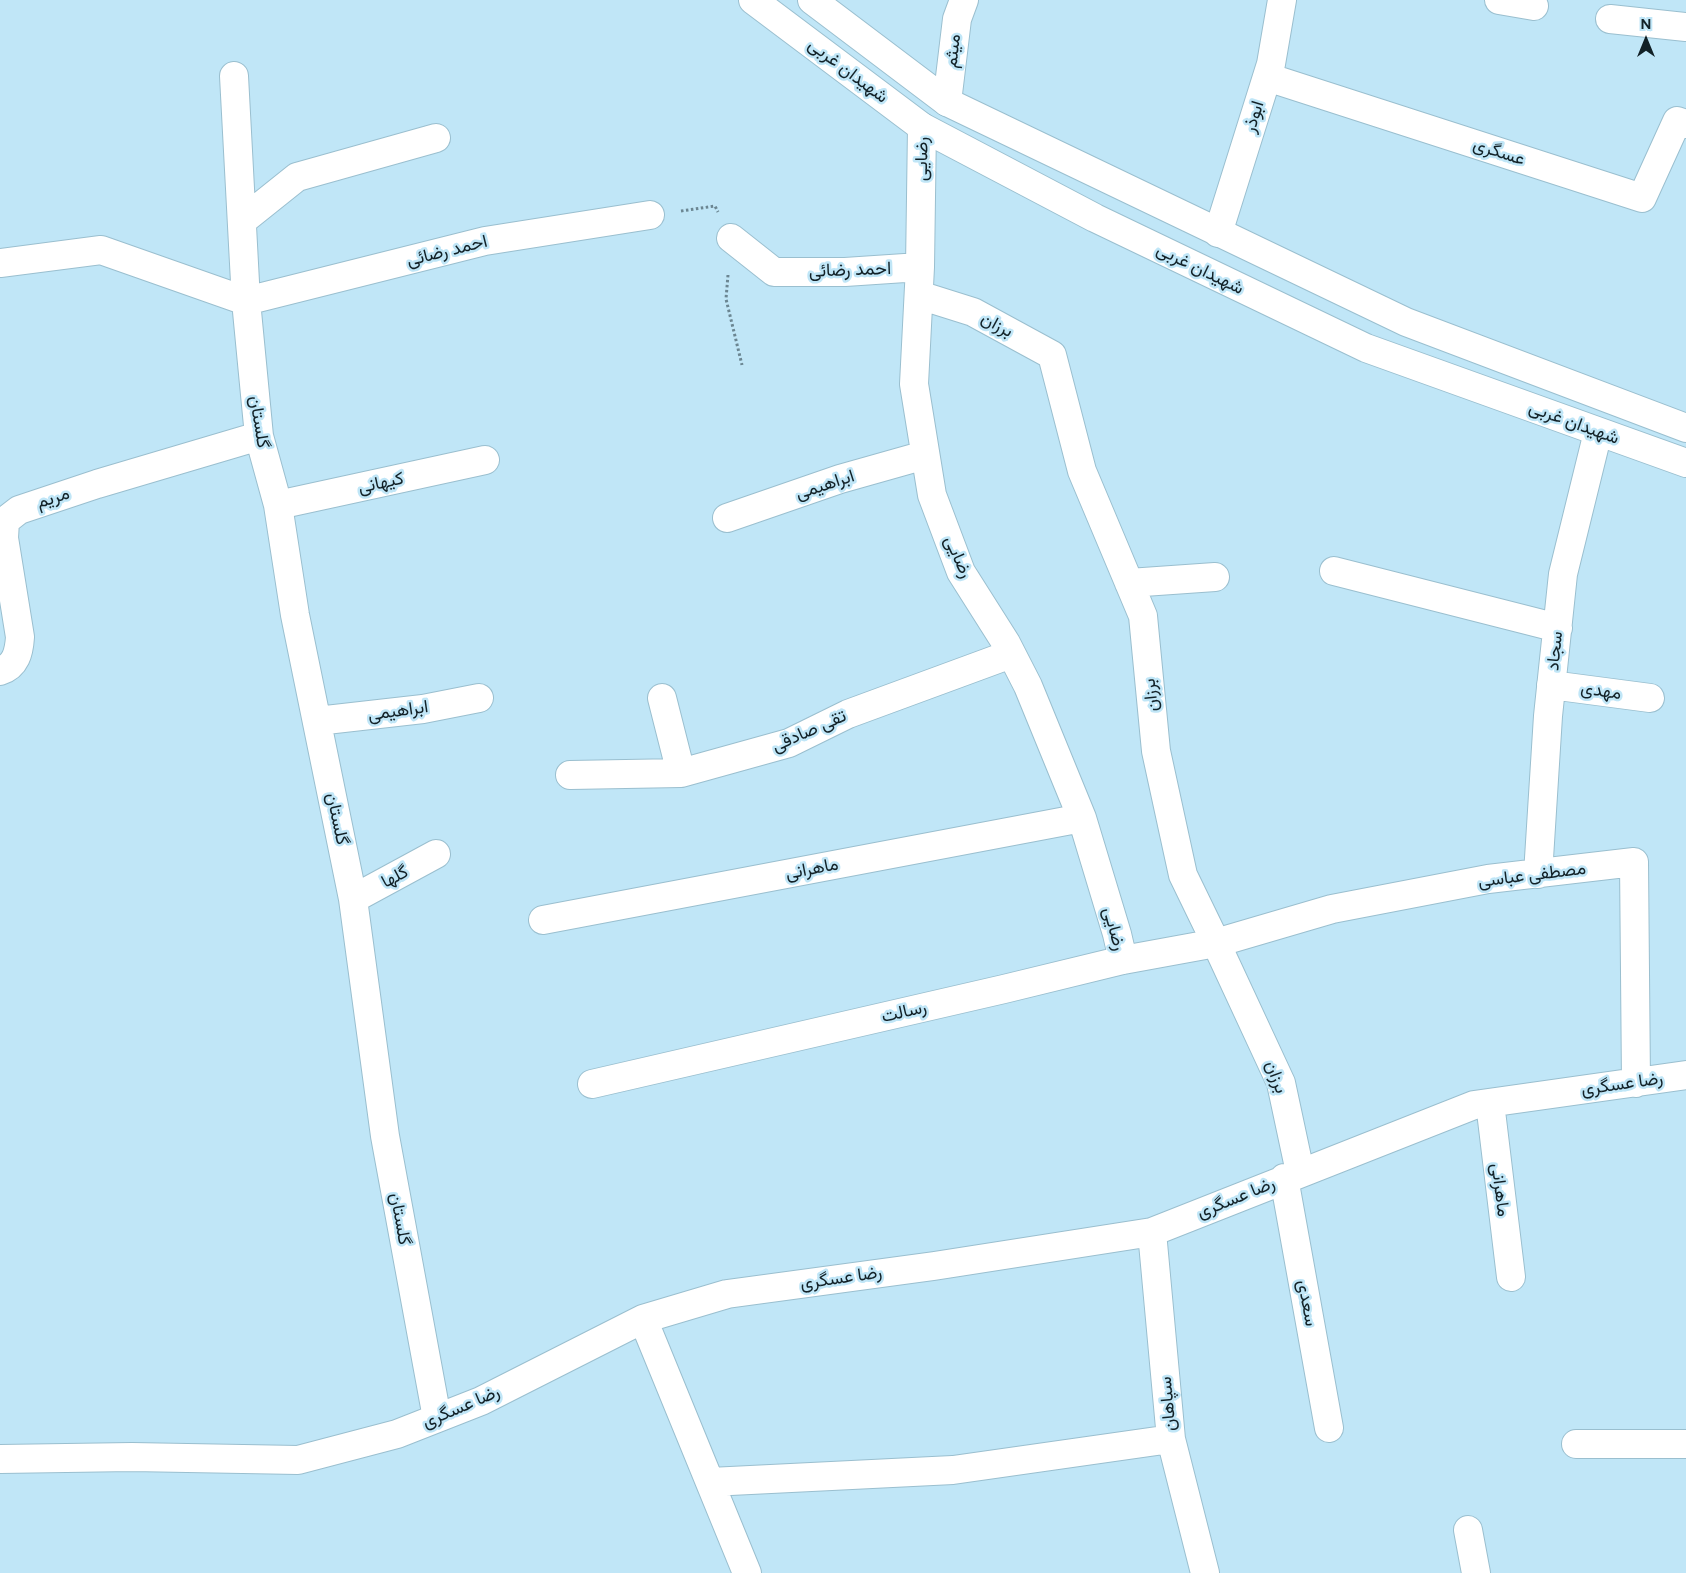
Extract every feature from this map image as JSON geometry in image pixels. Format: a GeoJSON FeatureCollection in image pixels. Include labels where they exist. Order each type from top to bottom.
{"type":"FeatureCollection","features":[{"type":"Feature","properties":{"kind":"street","name":"شهیدان غربی"},"geometry":{"type":"LineString","coordinates":[[753,0],[922,127],[1095,218],[1366,348],[1686,463]]}},
{"type":"Feature","properties":{"kind":"street","name":"شهیدان غربی"},"geometry":{"type":"LineString","coordinates":[[812,0],[947,102],[1406,322],[1686,428]]}},
{"type":"Feature","properties":{"kind":"street","name":"میثم"},"geometry":{"type":"LineString","coordinates":[[947,102],[957,19],[964,0]]}},
{"type":"Feature","properties":{"kind":"street","name":"ابوذر"},"geometry":{"type":"LineString","coordinates":[[1218,233],[1271,64],[1282,0]]}},
{"type":"Feature","properties":{"kind":"street"},"geometry":{"type":"LineString","coordinates":[[1499,0],[1534,6]]}},
{"type":"Feature","properties":{"kind":"street"},"geometry":{"type":"LineString","coordinates":[[1610,19],[1686,27]]}},
{"type":"Feature","properties":{"kind":"street","name":"گلستان"},"geometry":{"type":"LineString","coordinates":[[234,76],[246,301],[258,436],[278,505],[295,616],[353,899],[385,1136],[437,1418]]}},
{"type":"Feature","properties":{"kind":"street","name":"عسگری"},"geometry":{"type":"LineString","coordinates":[[1267,77],[1642,198],[1677,121],[1686,124]]}},
{"type":"Feature","properties":{"kind":"street","name":"رضایی"},"geometry":{"type":"LineString","coordinates":[[922,127],[920,267],[914,384],[932,495],[962,572],[1028,686],[1082,818],[1123,960]]}},
{"type":"Feature","properties":{"kind":"street"},"geometry":{"type":"LineString","coordinates":[[242,221],[297,177],[436,138]]}},
{"type":"Feature","properties":{"kind":"street","name":"احمد رضائی"},"geometry":{"type":"LineString","coordinates":[[246,301],[485,241],[650,215]]}},
{"type":"Feature","properties":{"kind":"street","name":"احمد رضائی"},"geometry":{"type":"LineString","coordinates":[[731,238],[774,272],[845,272],[920,267]]}},
{"type":"Feature","properties":{"kind":"street"},"geometry":{"type":"LineString","coordinates":[[0,263],[101,250],[246,301]]}},
{"type":"Feature","properties":{"kind":"street","name":"برزان"},"geometry":{"type":"LineString","coordinates":[[919,295],[973,312],[1052,354],[1082,471],[1143,616],[1156,751],[1183,875],[1281,1083],[1292,1175]]}},
{"type":"Feature","properties":{"kind":"street","name":"سجاد"},"geometry":{"type":"LineString","coordinates":[[1538,874],[1552,685],[1563,574],[1598,432]]}},
{"type":"Feature","properties":{"kind":"street","name":"مریم"},"geometry":{"type":"LineString","coordinates":[[0,671],[11,665],[17,658],[20,637],[4,538],[5,521],[19,510],[97,484],[258,436]]}},
{"type":"Feature","properties":{"kind":"street","name":"ابراهیمی"},"geometry":{"type":"LineString","coordinates":[[727,518],[840,479],[925,455]]}},
{"type":"Feature","properties":{"kind":"street","name":"کیهانی"},"geometry":{"type":"LineString","coordinates":[[278,505],[485,460]]}},
{"type":"Feature","properties":{"kind":"street"},"geometry":{"type":"LineString","coordinates":[[1334,571],[1558,628]]}},
{"type":"Feature","properties":{"kind":"street"},"geometry":{"type":"LineString","coordinates":[[1129,583],[1214,577]]}},
{"type":"Feature","properties":{"kind":"street","name":"تقی صادقی"},"geometry":{"type":"LineString","coordinates":[[570,774],[681,773],[789,744],[848,714],[1011,654]]}},
{"type":"Feature","properties":{"kind":"street","name":"مهدی"},"geometry":{"type":"LineString","coordinates":[[1552,685],[1650,698]]}},
{"type":"Feature","properties":{"kind":"street","name":"ابراهیمی"},"geometry":{"type":"LineString","coordinates":[[317,721],[422,709],[479,698]]}},
{"type":"Feature","properties":{"kind":"street"},"geometry":{"type":"LineString","coordinates":[[662,698],[681,773]]}},
{"type":"Feature","properties":{"kind":"street","name":"ماهرانی"},"geometry":{"type":"LineString","coordinates":[[542,920],[1082,818]]}},
{"type":"Feature","properties":{"kind":"street","name":"گلها"},"geometry":{"type":"LineString","coordinates":[[353,899],[436,854]]}},
{"type":"Feature","properties":{"kind":"street","name":"مصطفی عباسی"},"geometry":{"type":"LineString","coordinates":[[1216,944],[1332,909],[1488,879],[1634,862],[1636,1083]]}},
{"type":"Feature","properties":{"kind":"street","name":"رسالت"},"geometry":{"type":"LineString","coordinates":[[592,1084],[1123,960],[1216,944]]}},
{"type":"Feature","properties":{"kind":"street","name":"رضا عسگری"},"geometry":{"type":"LineString","coordinates":[[0,1459],[132,1457],[298,1460],[397,1434],[481,1401],[643,1319],[727,1294],[934,1266],[1152,1232],[1292,1175],[1474,1105],[1686,1076]]}},
{"type":"Feature","properties":{"kind":"street","name":"ماهرانی"},"geometry":{"type":"LineString","coordinates":[[1490,1102],[1511,1277]]}},
{"type":"Feature","properties":{"kind":"street","name":"سعدی"},"geometry":{"type":"LineString","coordinates":[[1292,1175],[1329,1428]]}},
{"type":"Feature","properties":{"kind":"street","name":"سپاهان"},"geometry":{"type":"LineString","coordinates":[[1152,1232],[1171,1439],[1204,1573]]}},
{"type":"Feature","properties":{"kind":"street"},"geometry":{"type":"LineString","coordinates":[[643,1319],[747,1573]]}},
{"type":"Feature","properties":{"kind":"street"},"geometry":{"type":"LineString","coordinates":[[710,1482],[953,1470],[1171,1439]]}},
{"type":"Feature","properties":{"kind":"street"},"geometry":{"type":"LineString","coordinates":[[1576,1444],[1686,1444]]}},
{"type":"Feature","properties":{"kind":"street"},"geometry":{"type":"LineString","coordinates":[[1468,1530],[1476,1573]]}}]}
